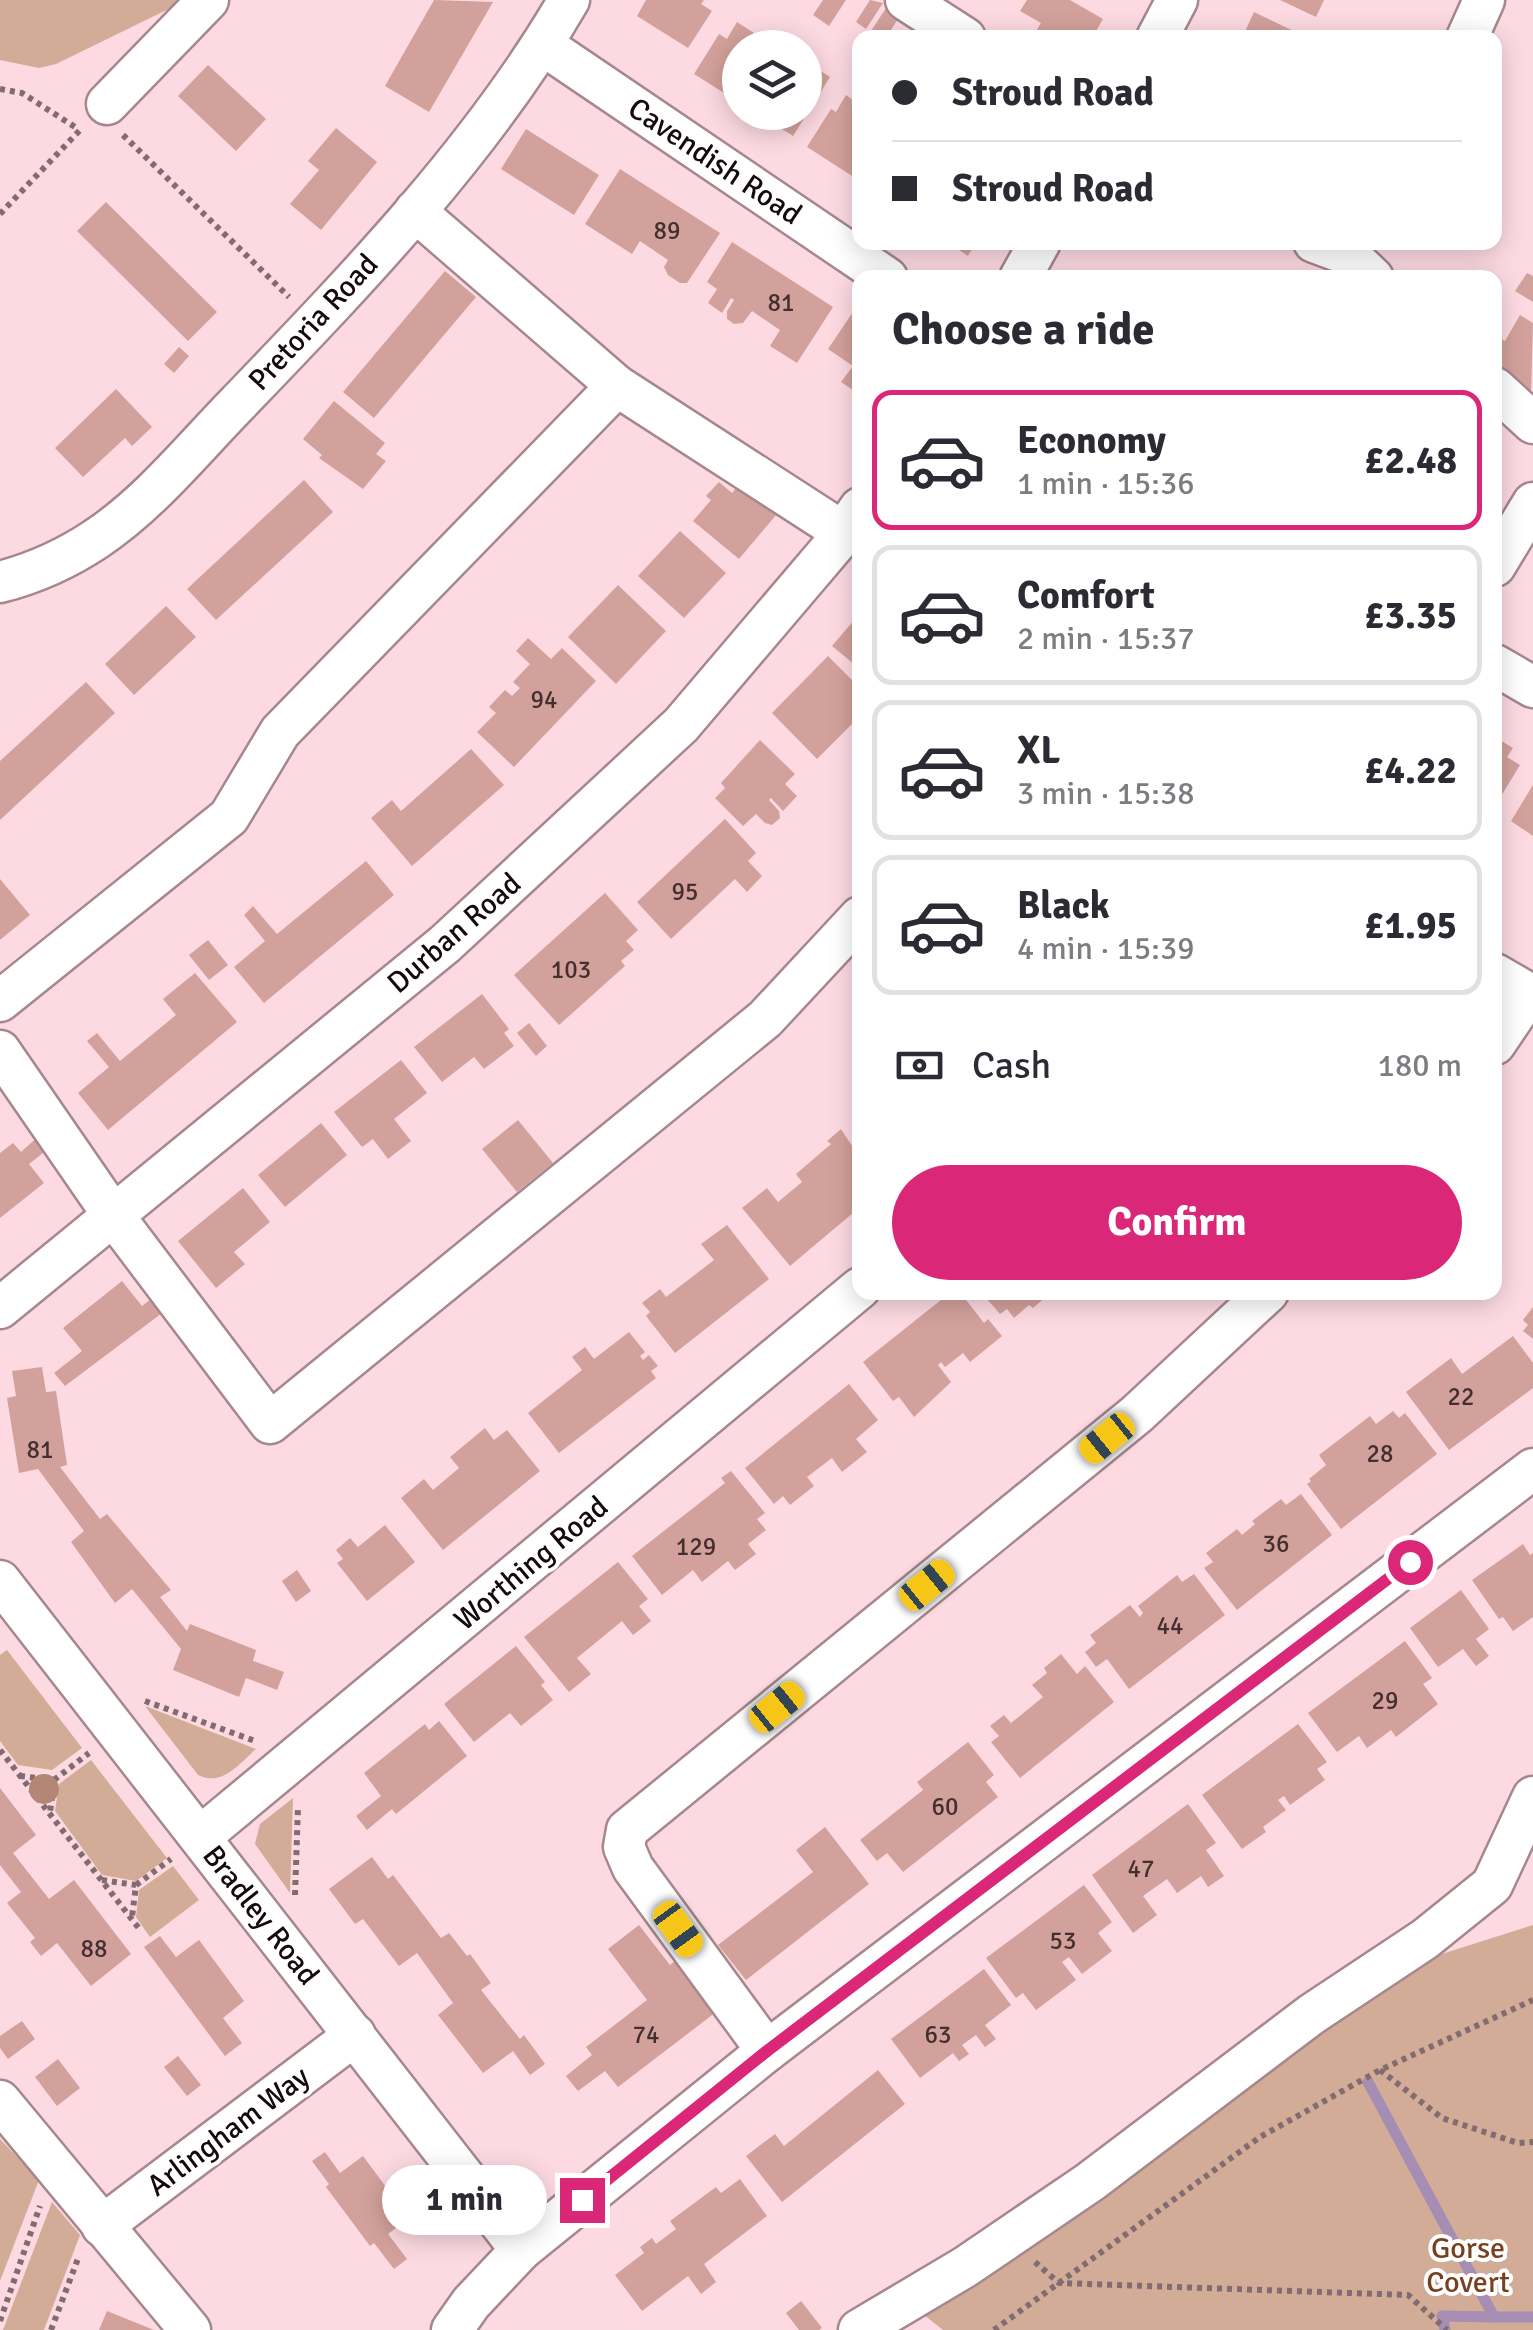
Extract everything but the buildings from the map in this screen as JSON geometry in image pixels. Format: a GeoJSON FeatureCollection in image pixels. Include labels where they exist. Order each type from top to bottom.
{"type":"FeatureCollection","features":[{"type":"Feature","properties":{"kind":"street"},"geometry":{"type":"LineString","coordinates":[[95,115],[208,0]]}},
{"type":"Feature","properties":{"kind":"street","name":"Pretoria Road"},"geometry":{"type":"LineString","coordinates":[[0,582],[35,573],[98,538],[158,486],[315,322],[415,210],[543,45],[569,0]]}},
{"type":"Feature","properties":{"kind":"street"},"geometry":{"type":"LineString","coordinates":[[906,0],[952,30]]}},
{"type":"Feature","properties":{"kind":"street"},"geometry":{"type":"LineString","coordinates":[[1160,30],[1177,0]]}},
{"type":"Feature","properties":{"kind":"street"},"geometry":{"type":"LineString","coordinates":[[1471,30],[1484,0]]}},
{"type":"Feature","properties":{"kind":"street","name":"Cavendish Road"},"geometry":{"type":"LineString","coordinates":[[543,45],[875,270]]}},
{"type":"Feature","properties":{"kind":"street"},"geometry":{"type":"LineString","coordinates":[[415,210],[617,386],[849,536]]}},
{"type":"Feature","properties":{"kind":"street"},"geometry":{"type":"LineString","coordinates":[[0,1001],[229,817],[280,732],[617,386]]}},
{"type":"Feature","properties":{"kind":"street"},"geometry":{"type":"LineString","coordinates":[[1502,394],[1533,423]]}},
{"type":"Feature","properties":{"kind":"street"},"geometry":{"type":"LineString","coordinates":[[1502,554],[1533,503]]}},
{"type":"Feature","properties":{"kind":"street","name":"Durban Road"},"geometry":{"type":"LineString","coordinates":[[0,1308],[445,944],[681,725],[849,536]]}},
{"type":"Feature","properties":{"kind":"street"},"geometry":{"type":"LineString","coordinates":[[1502,668],[1533,687]]}},
{"type":"Feature","properties":{"kind":"street"},"geometry":{"type":"LineString","coordinates":[[0,1052],[113,1215],[270,1422],[765,1019],[852,926]]}},
{"type":"Feature","properties":{"kind":"street"},"geometry":{"type":"LineString","coordinates":[[1502,1028],[1519,988]]}},
{"type":"Feature","properties":{"kind":"street","name":"Worthing Road"},"geometry":{"type":"LineString","coordinates":[[200,1837],[852,1295]]}},
{"type":"Feature","properties":{"kind":"street"},"geometry":{"type":"LineString","coordinates":[[767,2051],[633,1868],[624,1847],[627,1830],[1137,1414],[1259,1300]]}},
{"type":"Feature","properties":{"kind":"street"},"geometry":{"type":"LineString","coordinates":[[452,2330],[471,2303],[521,2250],[767,2051],[1533,1468]]}},
{"type":"Feature","properties":{"kind":"street","name":"Bradley Road"},"geometry":{"type":"LineString","coordinates":[[0,1581],[521,2250]]}},
{"type":"Feature","properties":{"kind":"street"},"geometry":{"type":"LineString","coordinates":[[860,2330],[965,2268],[1090,2182],[1312,2014],[1425,1940],[1492,1886],[1533,1798]]}},
{"type":"Feature","properties":{"kind":"street","name":"Arlingham Way"},"geometry":{"type":"LineString","coordinates":[[98,2221],[354,2035]]}},
{"type":"Feature","properties":{"kind":"street"},"geometry":{"type":"LineString","coordinates":[[0,2100],[190,2330]]}},
{"type":"Feature","properties":{"kind":"path"},"geometry":{"type":"LineString","coordinates":[[0,88],[95,115],[315,322]]}},
{"type":"Feature","properties":{"kind":"path"},"geometry":{"type":"LineString","coordinates":[[0,214],[95,115]]}},
{"type":"Feature","properties":{"kind":"path"},"geometry":{"type":"LineString","coordinates":[[0,1750],[141,1931]]}},
{"type":"Feature","properties":{"kind":"path"},"geometry":{"type":"LineString","coordinates":[[20,1776],[54,1780],[50,1814]]}},
{"type":"Feature","properties":{"kind":"path"},"geometry":{"type":"LineString","coordinates":[[102,1880],[136,1885],[132,1918]]}},
{"type":"Feature","properties":{"kind":"path"},"geometry":{"type":"LineString","coordinates":[[994,2330],[1260,2137],[1380,2070],[1533,2000]]}},
{"type":"Feature","properties":{"kind":"path"},"geometry":{"type":"LineString","coordinates":[[1380,2070],[1442,2118],[1518,2142],[1533,2142]]}},
{"type":"Feature","properties":{"kind":"path"},"geometry":{"type":"LineString","coordinates":[[0,2321],[54,2167]]}},
{"type":"Feature","properties":{"kind":"path"},"geometry":{"type":"LineString","coordinates":[[52,2330],[98,2221]]}},
{"type":"Feature","properties":{"kind":"path"},"geometry":{"type":"LineString","coordinates":[[1008,2237],[1059,2283],[1408,2295],[1446,2330]]}},
{"type":"Feature","properties":{"kind":"green space"},"geometry":{"type":"Polygon","coordinates":[[[0,0],[187,0],[56,64],[39,68],[0,60],[0,0]]]}},
{"type":"Feature","properties":{"kind":"green space"},"geometry":{"type":"Polygon","coordinates":[[[7,1650],[82,1748],[52,1770],[18,1765],[0,1741],[0,1655],[7,1650]]]}},
{"type":"Feature","properties":{"kind":"green space"},"geometry":{"type":"Polygon","coordinates":[[[145,1706],[256,1749],[222,1776],[198,1775],[145,1706]]]}},
{"type":"Feature","properties":{"kind":"green space"},"geometry":{"type":"Polygon","coordinates":[[[91,1760],[167,1858],[136,1881],[102,1875],[55,1811],[59,1784],[91,1760]]]}},
{"type":"Feature","properties":{"kind":"green space"},"geometry":{"type":"Polygon","coordinates":[[[293,1798],[290,1893],[255,1844],[260,1824],[293,1798]]]}},
{"type":"Feature","properties":{"kind":"green space"},"geometry":{"type":"Polygon","coordinates":[[[173,1866],[199,1900],[150,1937],[136,1917],[139,1890],[173,1866]]]}},
{"type":"Feature","properties":{"kind":"green space","name":"Gorse Covert"},"geometry":{"type":"Polygon","coordinates":[[[1533,1925],[1533,2330],[943,2330],[919,2311],[1407,1965],[1533,1925]]]}},
{"type":"Feature","properties":{"kind":"green space"},"geometry":{"type":"Polygon","coordinates":[[[0,2139],[39,2180],[0,2281],[0,2139]]]}},
{"type":"Feature","properties":{"kind":"green space"},"geometry":{"type":"Polygon","coordinates":[[[52,2202],[80,2235],[44,2330],[3,2330],[52,2202]]]}},
{"type":"Feature","properties":{"kind":"waterway"},"geometry":{"type":"LineString","coordinates":[[1368,2082],[1494,2317],[1442,2316],[1445,2330]]}},
{"type":"Feature","properties":{"kind":"waterway"},"geometry":{"type":"LineString","coordinates":[[1494,2317],[1533,2317]]}},
{"type":"Feature","properties":{"kind":"route"},"geometry":{"type":"LineString","coordinates":[[582,2200],[767,2051],[1410,1562]]}}]}
